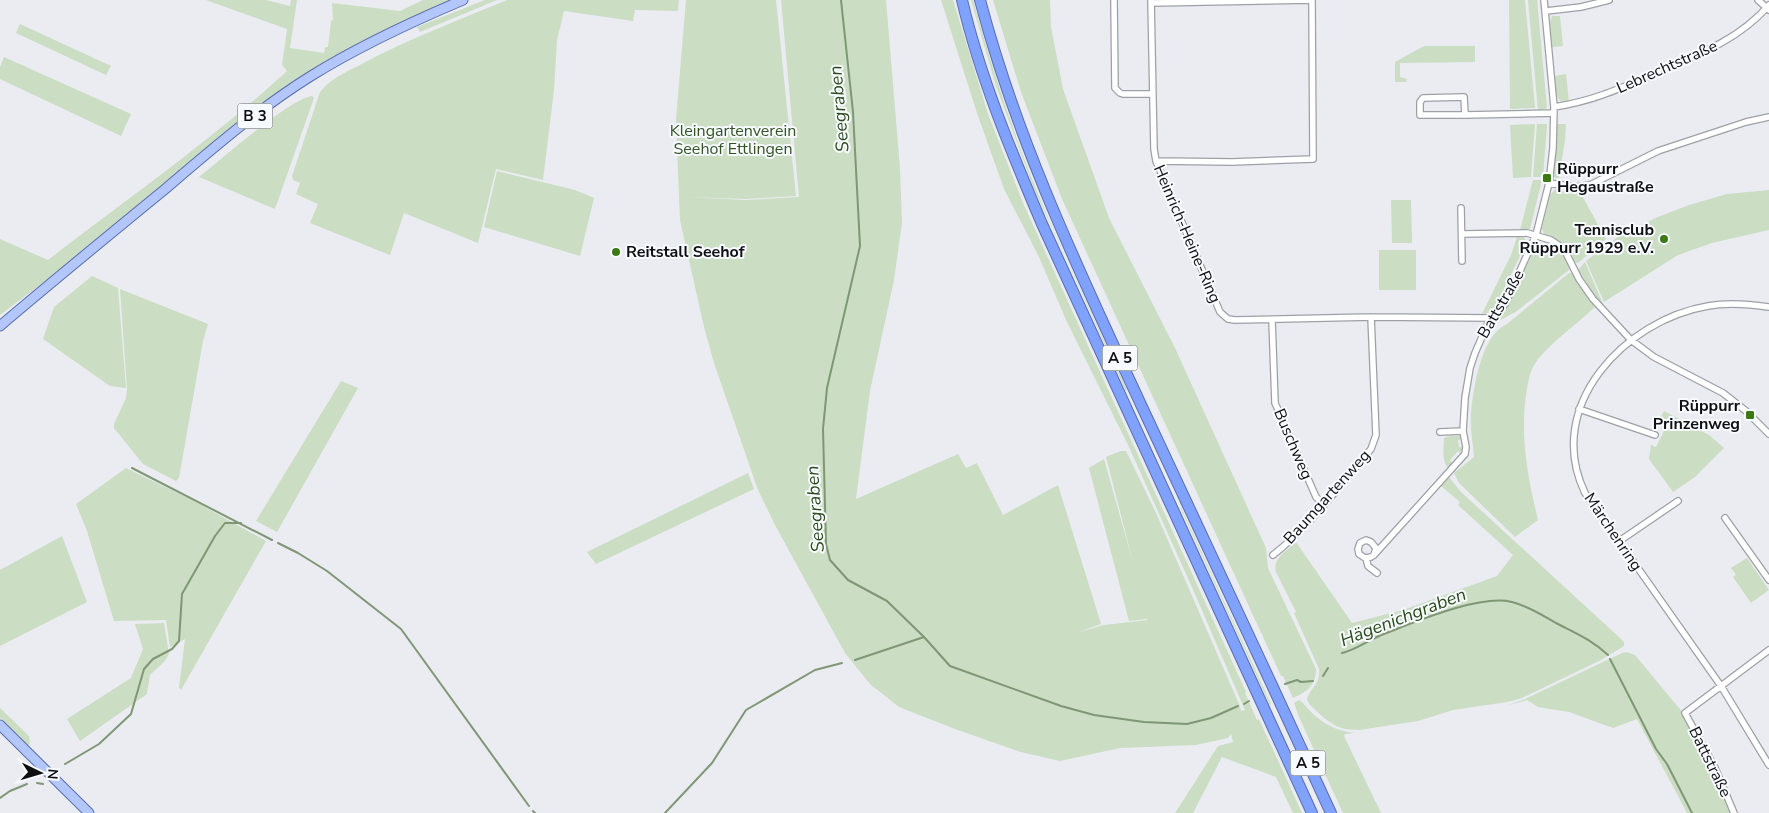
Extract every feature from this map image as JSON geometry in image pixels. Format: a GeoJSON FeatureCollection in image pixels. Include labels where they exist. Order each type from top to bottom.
{"type":"FeatureCollection","features":[{"type":"Feature","properties":{"kind":"highway","name":"A 5"},"geometry":{"type":"LineString","coordinates":[[961,0],[1006,140],[1042,224],[1312,813]]}},
{"type":"Feature","properties":{"kind":"highway","name":"A 5"},"geometry":{"type":"LineString","coordinates":[[980,0],[1006,90],[1055,216],[1331,813]]}},
{"type":"Feature","properties":{"kind":"highway"},"geometry":{"type":"LineString","coordinates":[[984,0],[986,23]]}},
{"type":"Feature","properties":{"kind":"main road","name":"B 3"},"geometry":{"type":"LineString","coordinates":[[0,326],[262,110],[302,82],[357,49],[405,25],[463,0]]}},
{"type":"Feature","properties":{"kind":"main road"},"geometry":{"type":"LineString","coordinates":[[0,725],[89,813]]}},
{"type":"Feature","properties":{"kind":"street"},"geometry":{"type":"LineString","coordinates":[[1114,0],[1115,88],[1123,94],[1152,94]]}},
{"type":"Feature","properties":{"kind":"street"},"geometry":{"type":"LineString","coordinates":[[1151,1],[1311,0],[1313,159],[1156,162]]}},
{"type":"Feature","properties":{"kind":"street","name":"Battstraße"},"geometry":{"type":"LineString","coordinates":[[1374,555],[1465,454],[1466,447],[1463,431],[1465,398],[1470,368],[1492,318],[1497,315],[1505,304],[1536,235],[1549,183],[1554,110],[1544,0]]}},
{"type":"Feature","properties":{"kind":"street"},"geometry":{"type":"LineString","coordinates":[[1546,11],[1581,8],[1609,0]]}},
{"type":"Feature","properties":{"kind":"street"},"geometry":{"type":"LineString","coordinates":[[1758,0],[1768,8]]}},
{"type":"Feature","properties":{"kind":"street","name":"Heinrich-Heine-Ring"},"geometry":{"type":"LineString","coordinates":[[1151,1],[1152,94],[1156,162],[1220,312],[1228,319],[1235,320],[1371,317],[1492,318]]}},
{"type":"Feature","properties":{"kind":"street","name":"Lebrechtstraße"},"geometry":{"type":"LineString","coordinates":[[1466,115],[1464,97],[1423,98],[1420,102],[1420,115],[1466,115],[1554,110],[1593,99],[1695,56],[1731,37],[1768,8]]}},
{"type":"Feature","properties":{"kind":"street"},"geometry":{"type":"LineString","coordinates":[[1549,183],[1576,187],[1590,185],[1658,151],[1746,122],[1769,117]]}},
{"type":"Feature","properties":{"kind":"street"},"geometry":{"type":"LineString","coordinates":[[1461,208],[1462,261]]}},
{"type":"Feature","properties":{"kind":"street"},"geometry":{"type":"LineString","coordinates":[[1462,234],[1518,233],[1536,235],[1551,240],[1566,253],[1579,279],[1593,299],[1631,340],[1654,357],[1723,393],[1746,411],[1769,434]]}},
{"type":"Feature","properties":{"kind":"street","name":"Märchenring"},"geometry":{"type":"LineString","coordinates":[[1769,307],[1732,304],[1697,308],[1674,316],[1631,340],[1602,369],[1588,390],[1574,429],[1573,444],[1578,477],[1585,493],[1721,686],[1769,765]]}},
{"type":"Feature","properties":{"kind":"street","name":"Baumgartenweg"},"geometry":{"type":"LineString","coordinates":[[1273,555],[1288,543],[1323,504],[1371,449],[1375,441],[1371,317]]}},
{"type":"Feature","properties":{"kind":"street","name":"Buschweg"},"geometry":{"type":"LineString","coordinates":[[1272,320],[1275,403],[1316,497],[1323,504]]}},
{"type":"Feature","properties":{"kind":"street"},"geometry":{"type":"LineString","coordinates":[[1580,409],[1656,435]]}},
{"type":"Feature","properties":{"kind":"street"},"geometry":{"type":"LineString","coordinates":[[1440,432],[1463,431]]}},
{"type":"Feature","properties":{"kind":"street"},"geometry":{"type":"LineString","coordinates":[[1618,542],[1678,501]]}},
{"type":"Feature","properties":{"kind":"street"},"geometry":{"type":"LineString","coordinates":[[1725,518],[1769,580]]}},
{"type":"Feature","properties":{"kind":"street"},"geometry":{"type":"LineString","coordinates":[[1369,541],[1376,548],[1374,555],[1366,558],[1360,556],[1358,547],[1362,542],[1369,541]]}},
{"type":"Feature","properties":{"kind":"street"},"geometry":{"type":"LineString","coordinates":[[1366,558],[1368,566],[1377,573]]}},
{"type":"Feature","properties":{"kind":"street"},"geometry":{"type":"LineString","coordinates":[[1721,686],[1769,650]]}},
{"type":"Feature","properties":{"kind":"street","name":"Battstraße"},"geometry":{"type":"LineString","coordinates":[[1721,686],[1685,713],[1716,768],[1734,813]]}},
{"type":"Feature","properties":{"kind":"green space"},"geometry":{"type":"Polygon","coordinates":[[[206,0],[266,0],[290,6],[291,0],[297,0],[290,48],[324,53],[325,47],[328,47],[331,21],[333,20],[332,3],[400,11],[423,0],[452,0],[384,30],[292,83],[243,118],[57,272],[0,315],[0,239],[48,260],[200,145],[287,71],[282,65],[287,29],[206,0]]]}},
{"type":"Feature","properties":{"kind":"green space"},"geometry":{"type":"Polygon","coordinates":[[[485,0],[497,0],[420,32],[417,27],[485,0]]]}},
{"type":"Feature","properties":{"kind":"green space"},"geometry":{"type":"Polygon","coordinates":[[[507,0],[679,0],[678,11],[635,10],[633,21],[564,11],[557,40],[554,90],[543,180],[496,169],[478,243],[404,213],[390,255],[310,223],[318,204],[296,194],[300,183],[293,180],[292,176],[320,92],[324,87],[342,74],[394,48],[507,0]]]}},
{"type":"Feature","properties":{"kind":"green space","name":"Kleingartenverein Seehof Ettlingen"},"geometry":{"type":"Polygon","coordinates":[[[686,0],[776,0],[796,196],[745,199],[685,197],[745,200],[799,197],[781,0],[886,0],[900,168],[902,223],[894,280],[870,391],[856,499],[958,454],[966,468],[977,463],[1003,515],[1058,485],[1101,624],[1076,633],[1104,625],[1148,620],[1129,621],[1089,468],[1104,459],[1134,566],[1106,457],[1126,451],[1156,513],[1241,711],[1245,710],[1129,447],[1067,322],[1039,257],[1004,189],[977,113],[941,0],[953,0],[988,114],[1023,203],[1246,692],[1257,720],[1259,719],[1302,813],[1293,813],[1276,777],[1222,757],[1193,813],[1175,813],[1218,746],[1233,742],[1231,734],[1228,738],[1196,745],[1120,748],[1060,761],[1021,752],[899,707],[870,684],[845,653],[758,490],[714,363],[704,327],[680,220],[676,119],[686,0]]]}},
{"type":"Feature","properties":{"kind":"green space"},"geometry":{"type":"Polygon","coordinates":[[[971,0],[973,0],[999,88],[1030,174],[1126,391],[1033,186],[996,86],[971,0]]]}},
{"type":"Feature","properties":{"kind":"green space"},"geometry":{"type":"Polygon","coordinates":[[[993,0],[1050,0],[1051,27],[1063,89],[1109,218],[1175,348],[1266,548],[1268,568],[1316,669],[1316,675],[1310,687],[1293,698],[1283,676],[1281,676],[1062,199],[1021,92],[993,0]]]}},
{"type":"Feature","properties":{"kind":"green space"},"geometry":{"type":"Polygon","coordinates":[[[1509,0],[1525,0],[1535,108],[1510,109],[1509,0]]]}},
{"type":"Feature","properties":{"kind":"green space"},"geometry":{"type":"Polygon","coordinates":[[[1528,0],[1537,0],[1547,108],[1538,111],[1528,0]]]}},
{"type":"Feature","properties":{"kind":"green space"},"geometry":{"type":"Polygon","coordinates":[[[1552,16],[1560,16],[1563,46],[1552,47],[1550,22],[1552,16]]]}},
{"type":"Feature","properties":{"kind":"green space"},"geometry":{"type":"Polygon","coordinates":[[[20,24],[111,66],[106,75],[16,33],[20,24]]]}},
{"type":"Feature","properties":{"kind":"green space"},"geometry":{"type":"Polygon","coordinates":[[[1424,46],[1475,46],[1475,62],[1400,63],[1400,77],[1407,79],[1406,82],[1395,82],[1395,62],[1424,46]]]}},
{"type":"Feature","properties":{"kind":"green space"},"geometry":{"type":"Polygon","coordinates":[[[4,57],[131,114],[121,136],[0,79],[0,67],[4,57]]]}},
{"type":"Feature","properties":{"kind":"green space"},"geometry":{"type":"Polygon","coordinates":[[[1566,74],[1569,102],[1560,100],[1556,94],[1555,76],[1566,74]]]}},
{"type":"Feature","properties":{"kind":"green space"},"geometry":{"type":"Polygon","coordinates":[[[312,96],[314,98],[275,209],[199,177],[272,118],[301,100],[312,96]]]}},
{"type":"Feature","properties":{"kind":"green space"},"geometry":{"type":"Polygon","coordinates":[[[1535,124],[1531,177],[1513,178],[1510,125],[1535,124]]]}},
{"type":"Feature","properties":{"kind":"green space"},"geometry":{"type":"Polygon","coordinates":[[[1537,124],[1547,124],[1543,177],[1533,177],[1537,124]]]}},
{"type":"Feature","properties":{"kind":"green space"},"geometry":{"type":"Polygon","coordinates":[[[1557,124],[1566,124],[1559,178],[1555,178],[1553,175],[1557,124]]]}},
{"type":"Feature","properties":{"kind":"green space"},"geometry":{"type":"Polygon","coordinates":[[[497,171],[575,190],[594,198],[580,256],[484,227],[497,171]]]}},
{"type":"Feature","properties":{"kind":"green space"},"geometry":{"type":"Polygon","coordinates":[[[1533,180],[1542,180],[1530,229],[1520,230],[1533,180]]]}},
{"type":"Feature","properties":{"kind":"green space"},"geometry":{"type":"Polygon","coordinates":[[[1556,188],[1561,188],[1562,191],[1580,192],[1606,239],[1578,263],[1574,262],[1545,235],[1542,229],[1550,195],[1556,188]]]}},
{"type":"Feature","properties":{"kind":"green space","name":"Tennisclub Rüppurr 1929 e.V."},"geometry":{"type":"Polygon","coordinates":[[[1769,190],[1769,230],[1712,243],[1678,255],[1604,302],[1586,261],[1619,236],[1658,217],[1689,205],[1727,194],[1769,190]]]}},
{"type":"Feature","properties":{"kind":"green space"},"geometry":{"type":"Polygon","coordinates":[[[1391,200],[1411,200],[1412,243],[1392,243],[1391,200]]]}},
{"type":"Feature","properties":{"kind":"green space"},"geometry":{"type":"Polygon","coordinates":[[[1517,237],[1524,238],[1527,241],[1493,312],[1482,314],[1511,255],[1517,237]]]}},
{"type":"Feature","properties":{"kind":"green space"},"geometry":{"type":"Polygon","coordinates":[[[1546,242],[1561,253],[1570,269],[1517,311],[1499,321],[1535,248],[1538,244],[1546,242]]]}},
{"type":"Feature","properties":{"kind":"green space"},"geometry":{"type":"Polygon","coordinates":[[[1379,250],[1416,250],[1416,290],[1379,290],[1379,250]]]}},
{"type":"Feature","properties":{"kind":"green space"},"geometry":{"type":"Polygon","coordinates":[[[1585,262],[1603,304],[1602,306],[1578,270],[1585,262]]]}},
{"type":"Feature","properties":{"kind":"green space"},"geometry":{"type":"Polygon","coordinates":[[[1569,273],[1573,273],[1595,307],[1541,355],[1530,374],[1524,411],[1524,427],[1528,473],[1538,520],[1515,537],[1459,483],[1454,473],[1474,457],[1471,430],[1472,403],[1476,377],[1491,339],[1498,330],[1569,273]]]}},
{"type":"Feature","properties":{"kind":"green space"},"geometry":{"type":"Polygon","coordinates":[[[92,276],[118,288],[126,388],[110,386],[43,339],[54,307],[92,276]]]}},
{"type":"Feature","properties":{"kind":"green space"},"geometry":{"type":"Polygon","coordinates":[[[120,289],[208,324],[203,341],[179,478],[176,481],[143,464],[114,428],[126,398],[127,389],[120,289]]]}},
{"type":"Feature","properties":{"kind":"green space"},"geometry":{"type":"Polygon","coordinates":[[[341,381],[358,388],[277,532],[256,521],[341,381]]]}},
{"type":"Feature","properties":{"kind":"green space"},"geometry":{"type":"Polygon","coordinates":[[[1664,411],[1709,435],[1724,448],[1695,477],[1673,492],[1649,459],[1651,445],[1656,447],[1665,429],[1657,424],[1664,411]]]}},
{"type":"Feature","properties":{"kind":"green space"},"geometry":{"type":"Polygon","coordinates":[[[1460,436],[1463,439],[1458,440],[1459,447],[1463,447],[1461,454],[1458,451],[1450,460],[1453,464],[1449,469],[1446,466],[1443,450],[1444,438],[1460,436]]]}},
{"type":"Feature","properties":{"kind":"green space"},"geometry":{"type":"Polygon","coordinates":[[[126,468],[192,500],[266,541],[181,690],[179,688],[185,639],[170,647],[166,620],[114,621],[87,531],[76,504],[126,468]]]}},
{"type":"Feature","properties":{"kind":"green space"},"geometry":{"type":"Polygon","coordinates":[[[748,473],[754,489],[596,564],[587,552],[748,473]]]}},
{"type":"Feature","properties":{"kind":"green space"},"geometry":{"type":"Polygon","coordinates":[[[1449,477],[1461,492],[1620,638],[1624,642],[1624,646],[1599,661],[1522,698],[1453,710],[1418,721],[1359,730],[1336,726],[1324,718],[1307,700],[1317,683],[1319,669],[1294,613],[1296,612],[1276,572],[1276,563],[1281,555],[1296,542],[1352,623],[1403,610],[1497,576],[1513,555],[1458,505],[1460,502],[1441,486],[1449,477]]]}},
{"type":"Feature","properties":{"kind":"green space"},"geometry":{"type":"Polygon","coordinates":[[[1180,507],[1271,704],[1270,705],[1180,507]]]}},
{"type":"Feature","properties":{"kind":"green space"},"geometry":{"type":"Polygon","coordinates":[[[62,536],[87,602],[0,646],[0,570],[62,536]]]}},
{"type":"Feature","properties":{"kind":"green space"},"geometry":{"type":"Polygon","coordinates":[[[1747,558],[1769,590],[1751,603],[1733,577],[1736,575],[1731,568],[1747,558]]]}},
{"type":"Feature","properties":{"kind":"green space"},"geometry":{"type":"Polygon","coordinates":[[[164,623],[169,654],[165,661],[150,675],[147,694],[80,741],[67,719],[131,678],[143,649],[135,624],[164,623]]]}},
{"type":"Feature","properties":{"kind":"green space"},"geometry":{"type":"Polygon","coordinates":[[[1627,652],[1635,655],[1683,713],[1716,776],[1730,813],[1687,813],[1637,719],[1613,728],[1569,712],[1538,707],[1527,700],[1506,706],[1627,652]]]}},
{"type":"Feature","properties":{"kind":"green space"},"geometry":{"type":"Polygon","coordinates":[[[1299,700],[1325,723],[1336,729],[1354,733],[1345,734],[1344,736],[1381,813],[1343,813],[1299,717],[1294,703],[1299,700]]]}},
{"type":"Feature","properties":{"kind":"green space"},"geometry":{"type":"Polygon","coordinates":[[[0,708],[29,736],[30,743],[28,746],[0,718],[0,708]]]}},
{"type":"Feature","properties":{"kind":"waterway","name":"Seegraben"},"geometry":{"type":"LineString","coordinates":[[841,0],[853,112],[860,246],[827,388],[823,429],[826,544],[830,560],[848,580],[887,601],[924,637],[950,666],[1061,706],[1094,715],[1144,722],[1187,724],[1211,718],[1238,706]]}},
{"type":"Feature","properties":{"kind":"waterway"},"geometry":{"type":"LineString","coordinates":[[132,468],[272,540]]}},
{"type":"Feature","properties":{"kind":"waterway"},"geometry":{"type":"LineString","coordinates":[[65,764],[99,744],[131,714],[144,669],[153,659],[172,649],[179,641],[182,594],[215,536],[225,523],[241,523]]}},
{"type":"Feature","properties":{"kind":"waterway"},"geometry":{"type":"LineString","coordinates":[[278,543],[327,571],[401,629],[529,806]]}},
{"type":"Feature","properties":{"kind":"waterway","name":"Hägenichgraben"},"geometry":{"type":"LineString","coordinates":[[1342,653],[1379,636],[1448,610],[1466,605],[1499,601],[1512,602],[1535,611],[1590,641],[1608,655]]}},
{"type":"Feature","properties":{"kind":"waterway"},"geometry":{"type":"LineString","coordinates":[[855,660],[924,637]]}},
{"type":"Feature","properties":{"kind":"waterway","name":"Hägenichgraben"},"geometry":{"type":"LineString","coordinates":[[1610,659],[1656,749],[1667,764],[1692,813]]}},
{"type":"Feature","properties":{"kind":"waterway"},"geometry":{"type":"LineString","coordinates":[[665,813],[712,763],[746,710],[815,670],[842,663]]}},
{"type":"Feature","properties":{"kind":"waterway","name":"Hägenichgraben"},"geometry":{"type":"LineString","coordinates":[[1323,676],[1328,668]]}},
{"type":"Feature","properties":{"kind":"waterway"},"geometry":{"type":"LineString","coordinates":[[1285,684],[1297,680],[1301,682],[1313,681]]}},
{"type":"Feature","properties":{"kind":"waterway"},"geometry":{"type":"LineString","coordinates":[[1244,704],[1249,701]]}},
{"type":"Feature","properties":{"kind":"waterway"},"geometry":{"type":"LineString","coordinates":[[37,783],[43,784]]}},
{"type":"Feature","properties":{"kind":"waterway"},"geometry":{"type":"LineString","coordinates":[[0,798],[10,791],[27,784]]}},
{"type":"Feature","properties":{"kind":"place","name":"Rüppurr Hegaustraße"},"geometry":{"type":"Point","coordinates":[1547,178]}},
{"type":"Feature","properties":{"kind":"place","name":"Tennisclub Rüppurr 1929 e.V."},"geometry":{"type":"Point","coordinates":[1664,239]}},
{"type":"Feature","properties":{"kind":"place","name":"Reitstall Seehof"},"geometry":{"type":"Point","coordinates":[616,252]}},
{"type":"Feature","properties":{"kind":"place","name":"Rüppurr Prinzenweg"},"geometry":{"type":"Point","coordinates":[1750,415]}}]}
